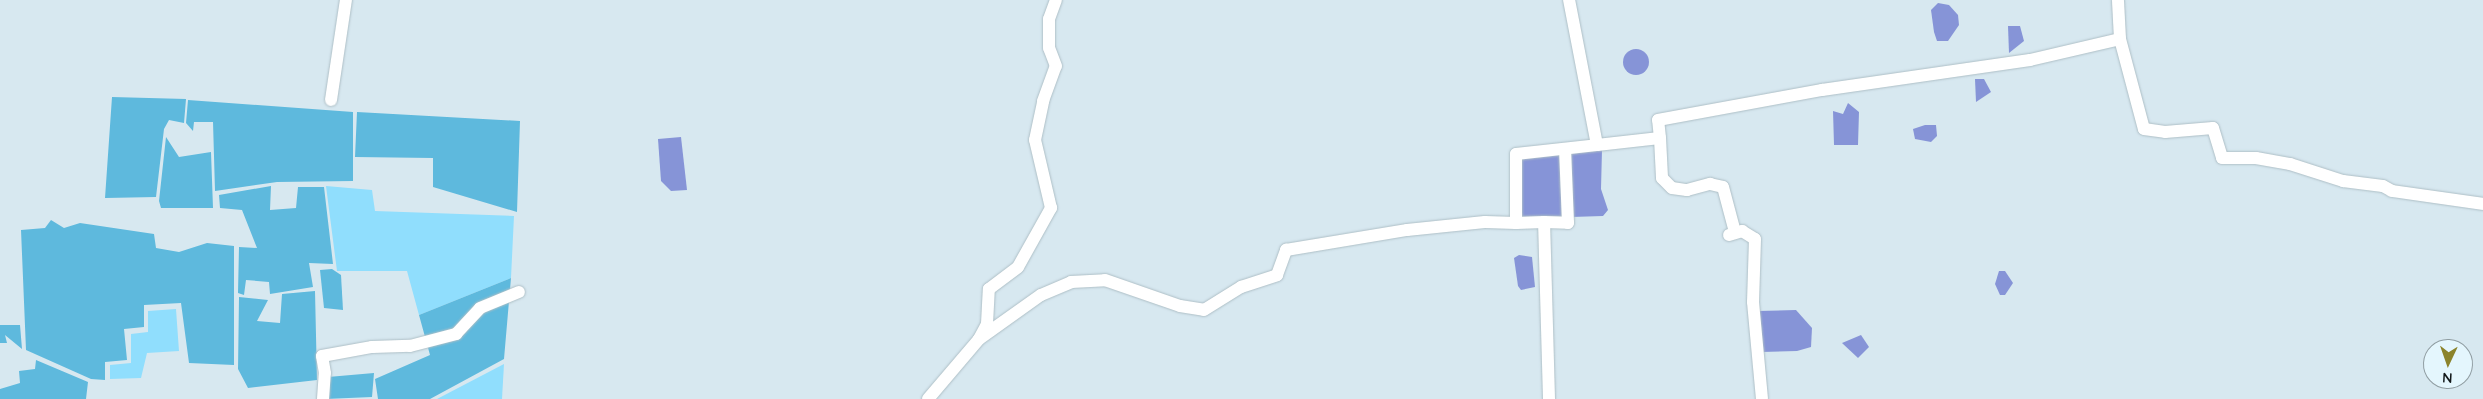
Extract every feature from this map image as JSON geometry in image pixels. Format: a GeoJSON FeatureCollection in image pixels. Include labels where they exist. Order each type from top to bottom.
{"type":"FeatureCollection","features":[{"type":"Feature","properties":{"kind":"street"},"geometry":{"type":"LineString","coordinates":[[331,100],[346,0]]}},
{"type":"Feature","properties":{"kind":"street"},"geometry":{"type":"LineString","coordinates":[[928,399],[979,339],[987,324],[989,289],[1018,267],[1051,208],[1035,140],[1043,101],[1056,66],[1049,48],[1049,19],[1056,0]]}},
{"type":"Feature","properties":{"kind":"street"},"geometry":{"type":"LineString","coordinates":[[1569,0],[1597,145]]}},
{"type":"Feature","properties":{"kind":"street"},"geometry":{"type":"LineString","coordinates":[[2118,0],[2120,39],[2144,129],[2165,132],[2213,128],[2222,158],[2256,158],[2290,164],[2343,181],[2383,186],[2392,191],[2483,204]]}},
{"type":"Feature","properties":{"kind":"street"},"geometry":{"type":"LineString","coordinates":[[1762,399],[1752,302],[1755,239],[1750,233],[1731,234],[1723,187],[1710,184],[1687,190],[1672,188],[1662,178],[1658,120],[1822,90],[2030,60],[2120,39]]}},
{"type":"Feature","properties":{"kind":"street"},"geometry":{"type":"LineString","coordinates":[[1516,223],[1516,154],[1660,138]]}},
{"type":"Feature","properties":{"kind":"street"},"geometry":{"type":"LineString","coordinates":[[979,339],[1041,295],[1071,282],[1105,280],[1180,306],[1204,310],[1241,287],[1277,275],[1286,250],[1407,230],[1485,222],[1568,223],[1565,149]]}},
{"type":"Feature","properties":{"kind":"street"},"geometry":{"type":"LineString","coordinates":[[1544,222],[1549,399]]}},
{"type":"Feature","properties":{"kind":"street"},"geometry":{"type":"LineString","coordinates":[[323,399],[325,373],[322,356],[372,347],[410,346],[456,334],[480,308],[518,292]]}},
{"type":"Feature","properties":{"kind":"shaded area"},"geometry":{"type":"Polygon","coordinates":[[[1938,3],[1949,5],[1958,15],[1959,25],[1948,41],[1937,41],[1934,32],[1931,10],[1938,3]]]}},
{"type":"Feature","properties":{"kind":"shaded area"},"geometry":{"type":"Polygon","coordinates":[[[2008,26],[2020,26],[2024,41],[2009,53],[2008,26]]]}},
{"type":"Feature","properties":{"kind":"shaded area"},"geometry":{"type":"Polygon","coordinates":[[[1636,49],[1645,53],[1649,62],[1645,71],[1636,75],[1627,71],[1623,62],[1627,53],[1636,49]]]}},
{"type":"Feature","properties":{"kind":"shaded area"},"geometry":{"type":"Polygon","coordinates":[[[1975,79],[1984,79],[1991,92],[1976,102],[1975,79]]]}},
{"type":"Feature","properties":{"kind":"shaded area"},"geometry":{"type":"Polygon","coordinates":[[[112,97],[186,99],[184,123],[169,120],[164,129],[156,197],[105,198],[112,97]]]}},
{"type":"Feature","properties":{"kind":"shaded area"},"geometry":{"type":"Polygon","coordinates":[[[188,100],[353,112],[353,181],[277,182],[215,191],[213,122],[194,122],[193,131],[186,123],[188,100]]]}},
{"type":"Feature","properties":{"kind":"shaded area"},"geometry":{"type":"Polygon","coordinates":[[[1848,103],[1859,112],[1858,145],[1834,145],[1833,111],[1843,114],[1848,103]]]}},
{"type":"Feature","properties":{"kind":"shaded area"},"geometry":{"type":"Polygon","coordinates":[[[357,112],[520,121],[517,212],[433,187],[433,158],[355,157],[357,112]]]}},
{"type":"Feature","properties":{"kind":"shaded area"},"geometry":{"type":"Polygon","coordinates":[[[1925,125],[1936,125],[1937,136],[1931,142],[1915,139],[1913,129],[1925,125]]]}},
{"type":"Feature","properties":{"kind":"shaded area"},"geometry":{"type":"Polygon","coordinates":[[[166,137],[179,157],[211,152],[213,208],[161,208],[159,201],[166,137]]]}},
{"type":"Feature","properties":{"kind":"shaded area"},"geometry":{"type":"Polygon","coordinates":[[[681,137],[687,190],[671,191],[661,181],[658,139],[681,137]]]}},
{"type":"Feature","properties":{"kind":"shaded area"},"geometry":{"type":"Polygon","coordinates":[[[1602,150],[1601,189],[1608,210],[1603,216],[1571,217],[1568,152],[1602,150]]]}},
{"type":"Feature","properties":{"kind":"shaded area"},"geometry":{"type":"Polygon","coordinates":[[[1561,153],[1565,220],[1523,222],[1519,155],[1561,153]]]}},
{"type":"Feature","properties":{"kind":"shaded area"},"geometry":{"type":"Polygon","coordinates":[[[271,186],[270,210],[296,208],[298,187],[324,187],[333,264],[309,263],[313,287],[270,294],[269,282],[246,280],[244,295],[238,293],[239,247],[257,248],[242,210],[220,208],[219,195],[271,186]]]}},
{"type":"Feature","properties":{"kind":"shaded area"},"geometry":{"type":"Polygon","coordinates":[[[326,186],[372,190],[375,211],[514,216],[511,278],[419,315],[407,271],[337,271],[326,186]]]}},
{"type":"Feature","properties":{"kind":"shaded area"},"geometry":{"type":"Polygon","coordinates":[[[51,220],[64,228],[80,223],[154,234],[156,248],[179,252],[207,243],[234,246],[234,365],[189,363],[181,303],[144,305],[144,327],[124,329],[127,360],[105,362],[105,380],[91,379],[26,350],[21,230],[45,228],[51,220]]]}},
{"type":"Feature","properties":{"kind":"shaded area"},"geometry":{"type":"Polygon","coordinates":[[[1519,255],[1532,257],[1535,287],[1521,290],[1518,286],[1514,258],[1519,255]]]}},
{"type":"Feature","properties":{"kind":"shaded area"},"geometry":{"type":"Polygon","coordinates":[[[332,269],[341,275],[343,310],[324,308],[320,270],[332,269]]]}},
{"type":"Feature","properties":{"kind":"shaded area"},"geometry":{"type":"Polygon","coordinates":[[[1999,271],[2005,271],[2013,283],[2005,295],[2000,295],[1995,284],[1999,271]]]}},
{"type":"Feature","properties":{"kind":"shaded area"},"geometry":{"type":"Polygon","coordinates":[[[511,278],[504,359],[430,399],[378,399],[375,379],[430,355],[419,315],[511,278]]]}},
{"type":"Feature","properties":{"kind":"shaded area"},"geometry":{"type":"Polygon","coordinates":[[[315,291],[317,380],[248,388],[238,369],[239,297],[268,300],[257,321],[280,323],[282,294],[315,291]]]}},
{"type":"Feature","properties":{"kind":"shaded area"},"geometry":{"type":"Polygon","coordinates":[[[176,309],[179,351],[147,353],[141,378],[110,379],[110,365],[131,363],[131,334],[148,332],[148,311],[176,309]]]}},
{"type":"Feature","properties":{"kind":"shaded area"},"geometry":{"type":"Polygon","coordinates":[[[1796,310],[1812,328],[1811,347],[1797,351],[1761,352],[1758,311],[1796,310]]]}},
{"type":"Feature","properties":{"kind":"shaded area"},"geometry":{"type":"Polygon","coordinates":[[[0,325],[20,325],[22,349],[5,335],[7,343],[0,343],[0,325]]]}},
{"type":"Feature","properties":{"kind":"shaded area"},"geometry":{"type":"Polygon","coordinates":[[[1861,335],[1869,347],[1858,358],[1842,343],[1861,335]]]}},
{"type":"Feature","properties":{"kind":"shaded area"},"geometry":{"type":"Polygon","coordinates":[[[36,360],[88,382],[86,399],[0,399],[0,389],[20,383],[19,371],[35,369],[36,360]]]}},
{"type":"Feature","properties":{"kind":"shaded area"},"geometry":{"type":"Polygon","coordinates":[[[504,364],[502,399],[437,399],[504,364]]]}},
{"type":"Feature","properties":{"kind":"shaded area"},"geometry":{"type":"Polygon","coordinates":[[[374,373],[372,397],[325,399],[328,377],[374,373]]]}}]}
